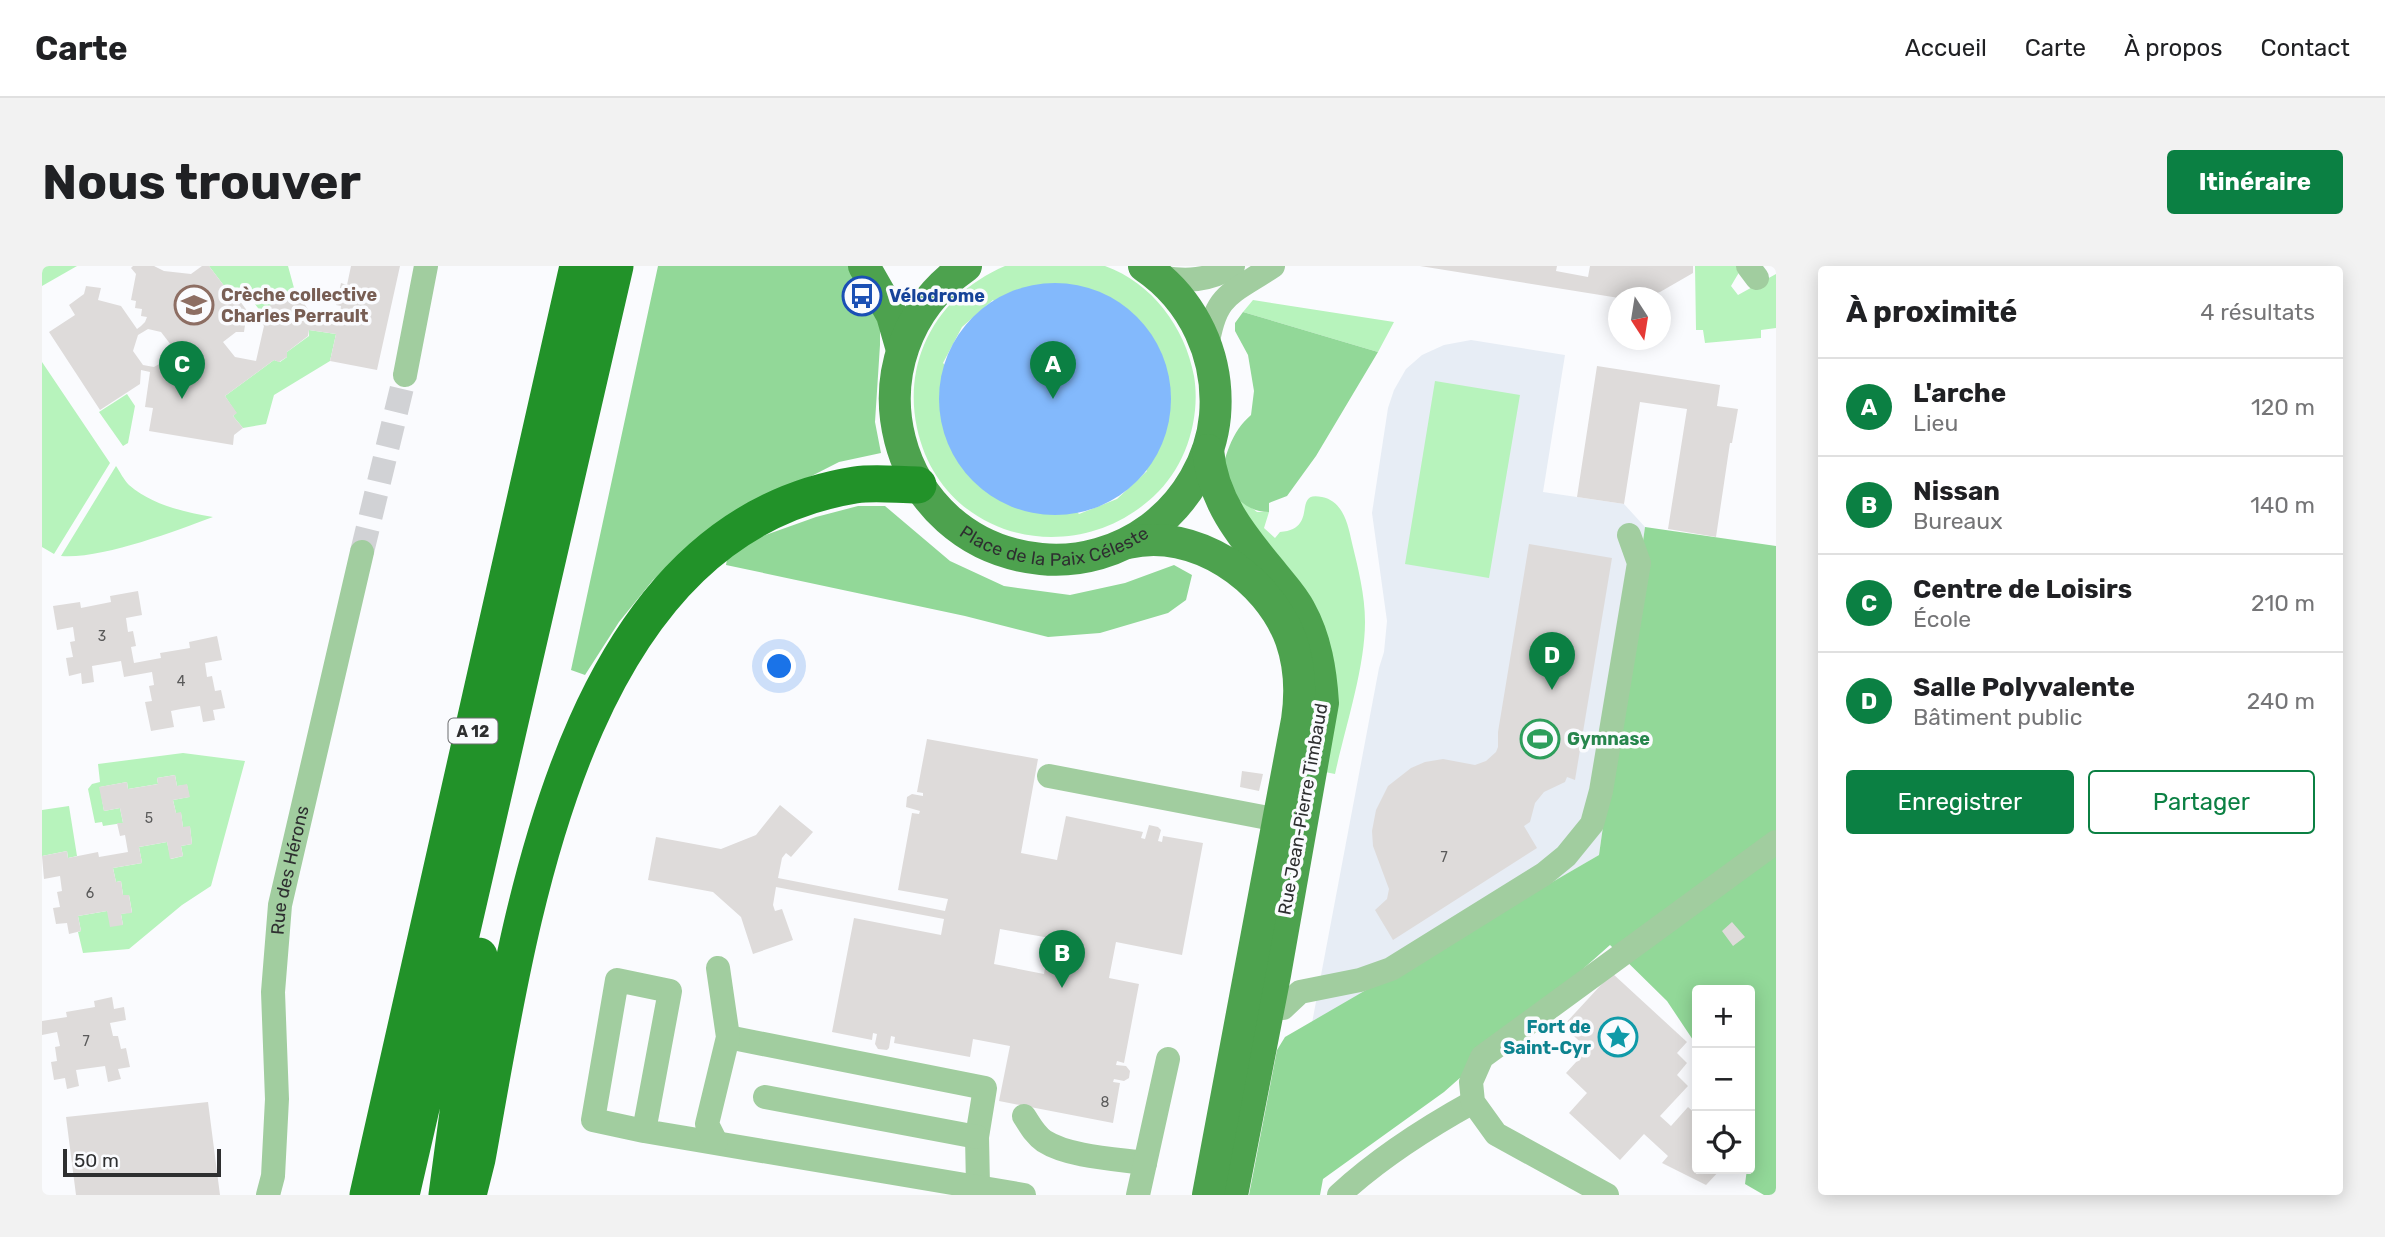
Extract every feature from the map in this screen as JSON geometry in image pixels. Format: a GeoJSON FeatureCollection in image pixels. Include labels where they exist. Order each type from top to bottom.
{"type":"FeatureCollection","features":[{"type":"Feature","properties":{"kind":"highway","name":"A 12"},"geometry":{"type":"LineString","coordinates":[[368,1195],[579,266]]}},
{"type":"Feature","properties":{"kind":"highway","name":"A 12"},"geometry":{"type":"LineString","coordinates":[[401,1195],[615,266]]}},
{"type":"Feature","properties":{"kind":"highway"},"geometry":{"type":"LineString","coordinates":[[468,1195],[523,913],[544,839],[575,751],[631,640],[682,578],[714,548],[749,523],[805,498],[854,485],[918,485]]}},
{"type":"Feature","properties":{"kind":"highway"},"geometry":{"type":"LineString","coordinates":[[447,1195],[481,945],[469,900]]}},
{"type":"Feature","properties":{"kind":"main road"},"geometry":{"type":"LineString","coordinates":[[864,266],[892,315],[902,350]]}},
{"type":"Feature","properties":{"kind":"main road","name":"Place de la Paix Céleste"},"geometry":{"type":"LineString","coordinates":[[966,266],[943,284],[925,305],[902,350],[895,380],[895,416],[903,452],[918,485],[934,506],[962,531],[1011,554],[1065,560],[1092,556],[1126,543],[1157,524],[1176,505],[1192,483],[1208,450],[1216,396],[1207,348],[1189,310],[1152,271]]}},
{"type":"Feature","properties":{"kind":"main road","name":"Rue Jean-Pierre Timbaud"},"geometry":{"type":"LineString","coordinates":[[1208,450],[1214,483],[1231,519],[1303,616],[1315,644],[1322,685],[1321,715],[1275,979],[1256,1008],[1208,1195]]}},
{"type":"Feature","properties":{"kind":"main road","name":"Rue Jean-Pierre Timbaud"},"geometry":{"type":"LineString","coordinates":[[1126,543],[1153,538],[1206,551],[1244,575],[1257,588],[1280,618],[1290,638],[1296,656],[1300,701],[1279,820],[1275,979]]}},
{"type":"Feature","properties":{"kind":"main road","name":"Rue Jean-Pierre Timbaud"},"geometry":{"type":"LineString","coordinates":[[1232,1195],[1256,1008]]}},
{"type":"Feature","properties":{"kind":"street"},"geometry":{"type":"LineString","coordinates":[[405,375],[426,266]]}},
{"type":"Feature","properties":{"kind":"street"},"geometry":{"type":"LineString","coordinates":[[1152,271],[1195,280],[1218,275],[1233,266]]}},
{"type":"Feature","properties":{"kind":"street"},"geometry":{"type":"LineString","coordinates":[[1207,348],[1211,322],[1219,304],[1270,267]]}},
{"type":"Feature","properties":{"kind":"street"},"geometry":{"type":"LineString","coordinates":[[1256,1008],[1283,1008],[1275,979],[1360,980],[1391,969],[1544,874],[1583,838],[1592,824],[1601,791],[1639,563],[1629,535]]}},
{"type":"Feature","properties":{"kind":"street","name":"Rue des Hérons"},"geometry":{"type":"LineString","coordinates":[[268,1195],[273,1176],[277,1099],[273,992],[280,905],[362,552]]}},
{"type":"Feature","properties":{"kind":"street"},"geometry":{"type":"LineString","coordinates":[[1049,776],[1279,820]]}},
{"type":"Feature","properties":{"kind":"street"},"geometry":{"type":"LineString","coordinates":[[1607,1195],[1496,1134],[1474,1101],[1471,1082],[1482,1057],[1776,842]]}},
{"type":"Feature","properties":{"kind":"street"},"geometry":{"type":"LineString","coordinates":[[716,1142],[707,1124],[728,1037],[718,968]]}},
{"type":"Feature","properties":{"kind":"street"},"geometry":{"type":"LineString","coordinates":[[644,1130],[670,991],[617,980],[593,1120],[644,1130],[1024,1195]]}},
{"type":"Feature","properties":{"kind":"street"},"geometry":{"type":"LineString","coordinates":[[728,1037],[985,1087],[976,1137],[978,1186]]}},
{"type":"Feature","properties":{"kind":"street"},"geometry":{"type":"LineString","coordinates":[[1138,1195],[1168,1059]]}},
{"type":"Feature","properties":{"kind":"street"},"geometry":{"type":"LineString","coordinates":[[765,1097],[976,1137]]}},
{"type":"Feature","properties":{"kind":"street"},"geometry":{"type":"LineString","coordinates":[[1339,1195],[1362,1174],[1441,1119],[1474,1101]]}},
{"type":"Feature","properties":{"kind":"street"},"geometry":{"type":"LineString","coordinates":[[1024,1116],[1033,1132],[1059,1148],[1145,1163]]}},
{"type":"Feature","properties":{"kind":"shaded area"},"geometry":{"type":"Polygon","coordinates":[[[1471,340],[1565,355],[1543,492],[1624,504],[1645,527],[1599,855],[1312,1023],[1384,652],[1387,621],[1372,513],[1388,408],[1406,369],[1422,355],[1444,345],[1471,340]]]}},
{"type":"Feature","properties":{"kind":"green space"},"geometry":{"type":"Polygon","coordinates":[[[42,266],[77,266],[42,286],[42,266]]]}},
{"type":"Feature","properties":{"kind":"green space"},"geometry":{"type":"Polygon","coordinates":[[[209,266],[288,266],[294,288],[261,312],[246,292],[234,299],[209,266]]]}},
{"type":"Feature","properties":{"kind":"green space"},"geometry":{"type":"Polygon","coordinates":[[[658,266],[856,266],[880,316],[875,422],[881,453],[839,462],[725,520],[653,580],[619,622],[585,675],[571,670],[658,266]]]}},
{"type":"Feature","properties":{"kind":"green space"},"geometry":{"type":"Polygon","coordinates":[[[1005,266],[1105,266],[1137,283],[1151,295],[1164,309],[1183,341],[1190,358],[1196,392],[1189,441],[1175,471],[1165,484],[1154,496],[1122,519],[1087,533],[1050,537],[1014,532],[981,519],[953,496],[931,466],[917,428],[914,407],[915,375],[920,355],[938,319],[947,308],[967,288],[1005,266]],[[993,300],[962,327],[943,363],[1079,514],[1117,499],[1147,471],[993,300]]]}},
{"type":"Feature","properties":{"kind":"green space"},"geometry":{"type":"Polygon","coordinates":[[[1695,266],[1738,266],[1741,269],[1731,286],[1738,295],[1776,274],[1776,328],[1761,330],[1761,338],[1705,343],[1703,330],[1696,330],[1695,266]]]}},
{"type":"Feature","properties":{"kind":"green space"},"geometry":{"type":"Polygon","coordinates":[[[1253,300],[1394,322],[1378,352],[1243,312],[1253,300]]]}},
{"type":"Feature","properties":{"kind":"green space"},"geometry":{"type":"Polygon","coordinates":[[[1243,312],[1378,352],[1316,456],[1287,496],[1269,503],[1269,512],[1248,507],[1221,483],[1230,446],[1244,421],[1251,415],[1254,391],[1248,355],[1235,331],[1235,323],[1243,312]]]}},
{"type":"Feature","properties":{"kind":"green space"},"geometry":{"type":"Polygon","coordinates":[[[309,330],[336,334],[330,361],[274,395],[266,424],[243,428],[233,416],[236,413],[225,396],[274,360],[280,362],[287,357],[287,352],[309,336],[309,330]]]}},
{"type":"Feature","properties":{"kind":"green space"},"geometry":{"type":"Polygon","coordinates":[[[42,362],[110,463],[54,554],[42,547],[42,362]]]}},
{"type":"Feature","properties":{"kind":"green space"},"geometry":{"type":"Polygon","coordinates":[[[1435,381],[1520,395],[1489,578],[1405,564],[1435,381]]]}},
{"type":"Feature","properties":{"kind":"green space"},"geometry":{"type":"Polygon","coordinates":[[[127,394],[135,406],[128,443],[123,446],[99,412],[127,394]]]}},
{"type":"Feature","properties":{"kind":"green space"},"geometry":{"type":"Polygon","coordinates":[[[116,466],[129,485],[148,498],[180,510],[213,517],[117,549],[78,556],[61,556],[116,466]]]}},
{"type":"Feature","properties":{"kind":"green space"},"geometry":{"type":"Polygon","coordinates":[[[1221,483],[1257,512],[1269,512],[1264,528],[1275,538],[1280,532],[1299,524],[1308,499],[1313,496],[1335,503],[1346,521],[1361,582],[1365,622],[1362,659],[1335,774],[1320,771],[1221,483]]]}},
{"type":"Feature","properties":{"kind":"green space"},"geometry":{"type":"Polygon","coordinates":[[[858,506],[885,506],[950,561],[1004,586],[1070,595],[1125,583],[1174,565],[1192,575],[1186,600],[1168,613],[1100,633],[1048,637],[965,616],[726,565],[729,548],[816,517],[858,506]]]}},
{"type":"Feature","properties":{"kind":"green space"},"geometry":{"type":"Polygon","coordinates":[[[1645,527],[1776,546],[1776,1195],[1764,1195],[1745,1184],[1746,1174],[1755,1174],[1755,985],[1692,985],[1692,1038],[1667,1001],[1610,945],[1444,1092],[1323,1179],[1320,1195],[1249,1195],[1277,1050],[1285,1037],[1599,855],[1645,527]]]}},
{"type":"Feature","properties":{"kind":"green space"},"geometry":{"type":"Polygon","coordinates":[[[183,753],[245,761],[211,886],[182,905],[129,949],[83,953],[78,932],[81,931],[78,916],[107,911],[123,925],[121,914],[132,912],[129,895],[123,895],[121,881],[116,882],[113,868],[142,863],[139,847],[167,842],[171,859],[183,856],[181,846],[192,844],[190,827],[183,827],[181,813],[176,813],[173,800],[189,797],[187,785],[177,786],[175,775],[157,778],[158,784],[128,789],[127,782],[100,787],[104,811],[120,808],[123,823],[103,826],[102,822],[95,823],[88,789],[92,784],[100,782],[98,764],[183,753]]]}},
{"type":"Feature","properties":{"kind":"green space"},"geometry":{"type":"Polygon","coordinates":[[[69,806],[77,856],[68,858],[67,851],[42,856],[42,810],[69,806]]]}},
{"type":"Feature","properties":{"kind":"water"},"geometry":{"type":"Polygon","coordinates":[[[1044,283],[1066,283],[1089,288],[1110,297],[1129,309],[1145,325],[1166,365],[1171,399],[1169,422],[1157,454],[1145,473],[1129,489],[1089,510],[1066,515],[1044,515],[1021,510],[1000,501],[981,489],[965,473],[944,433],[939,410],[939,388],[944,365],[953,344],[965,325],[981,309],[1021,288],[1044,283]]]}},
{"type":"Feature","properties":{"kind":"building"},"geometry":{"type":"Polygon","coordinates":[[[154,266],[164,271],[191,274],[202,266],[209,266],[253,319],[245,325],[244,332],[236,332],[223,342],[235,357],[256,361],[264,326],[256,315],[294,288],[309,311],[340,314],[341,306],[336,305],[341,283],[347,285],[351,266],[400,266],[377,370],[330,361],[336,334],[309,330],[308,336],[287,352],[287,357],[279,362],[274,360],[225,396],[237,413],[233,416],[243,428],[234,435],[233,445],[149,431],[153,408],[145,407],[150,372],[141,370],[140,384],[100,410],[49,332],[75,315],[69,305],[84,294],[86,286],[101,288],[98,300],[121,306],[137,329],[141,326],[147,317],[141,316],[142,309],[135,308],[136,301],[131,300],[136,274],[131,268],[154,266]],[[148,329],[138,335],[133,351],[143,365],[154,367],[168,359],[171,345],[161,332],[148,329]]]}},
{"type":"Feature","properties":{"kind":"building"},"geometry":{"type":"Polygon","coordinates":[[[1420,266],[1557,266],[1556,271],[1588,277],[1590,266],[1693,266],[1693,273],[1669,287],[1608,287],[1608,296],[1420,266]]]}},
{"type":"Feature","properties":{"kind":"building"},"geometry":{"type":"Polygon","coordinates":[[[1597,366],[1720,385],[1717,406],[1738,409],[1730,443],[1716,537],[1668,529],[1687,409],[1640,402],[1624,504],[1577,497],[1597,366]]]}},
{"type":"Feature","properties":{"kind":"building","name":"Gymnase"},"geometry":{"type":"Polygon","coordinates":[[[1529,544],[1612,558],[1575,780],[1567,777],[1565,782],[1544,792],[1535,803],[1530,822],[1524,826],[1537,848],[1393,940],[1375,910],[1387,899],[1389,889],[1373,846],[1372,831],[1376,810],[1388,786],[1411,768],[1443,759],[1475,765],[1486,761],[1496,752],[1529,544]]]}},
{"type":"Feature","properties":{"kind":"building"},"geometry":{"type":"Polygon","coordinates":[[[138,591],[142,615],[126,618],[128,632],[133,631],[136,646],[131,647],[134,663],[161,658],[160,653],[190,648],[189,642],[217,636],[222,660],[205,663],[207,677],[212,676],[215,691],[221,690],[225,708],[213,710],[215,720],[203,722],[200,706],[181,709],[171,711],[174,727],[151,731],[145,702],[152,701],[149,686],[154,685],[152,672],[124,677],[121,661],[92,666],[94,682],[82,684],[81,673],[69,676],[66,658],[73,657],[70,642],[75,641],[73,627],[57,630],[53,606],[80,602],[81,608],[111,602],[110,596],[138,591]]]}},
{"type":"Feature","properties":{"kind":"building"},"geometry":{"type":"Polygon","coordinates":[[[927,739],[1038,759],[1021,853],[1057,860],[1066,816],[1143,832],[1141,838],[1145,839],[1149,825],[1161,830],[1158,841],[1162,842],[1163,836],[1203,843],[1182,955],[1116,942],[1109,978],[1139,984],[1124,1063],[1117,1061],[1116,1065],[1126,1066],[1130,1071],[1129,1078],[1124,1081],[1114,1079],[1113,1082],[1120,1083],[1113,1123],[999,1101],[1010,1046],[973,1039],[970,1057],[894,1043],[895,1037],[891,1036],[887,1050],[878,1049],[875,1044],[877,1034],[873,1033],[872,1040],[832,1032],[854,918],[941,935],[944,919],[776,887],[773,905],[775,911],[782,909],[793,940],[753,954],[741,917],[713,892],[648,880],[656,837],[721,849],[756,835],[780,805],[813,832],[791,857],[786,853],[782,858],[778,878],[945,911],[948,899],[898,890],[912,813],[919,814],[920,811],[906,807],[907,797],[912,794],[923,796],[923,793],[917,792],[927,739]],[[1000,929],[994,964],[1044,974],[1050,938],[1000,929]]]}},
{"type":"Feature","properties":{"kind":"building"},"geometry":{"type":"Polygon","coordinates":[[[1242,771],[1263,774],[1259,791],[1240,787],[1242,771]]]}},
{"type":"Feature","properties":{"kind":"building"},"geometry":{"type":"Polygon","coordinates":[[[175,775],[177,786],[187,784],[190,797],[173,800],[176,813],[181,812],[183,827],[190,826],[192,844],[181,846],[183,856],[170,859],[167,842],[139,847],[142,863],[113,868],[116,882],[121,881],[123,895],[129,895],[132,913],[121,914],[123,925],[110,927],[107,911],[78,916],[81,931],[69,934],[67,923],[56,924],[53,908],[60,907],[57,892],[62,891],[60,876],[44,879],[42,856],[67,851],[68,858],[98,852],[99,857],[128,852],[125,835],[120,836],[117,823],[123,823],[120,808],[104,811],[99,787],[127,782],[128,789],[158,784],[157,778],[175,775]]]}},
{"type":"Feature","properties":{"kind":"building"},"geometry":{"type":"Polygon","coordinates":[[[1732,922],[1745,937],[1733,946],[1722,931],[1732,922]]]}},
{"type":"Feature","properties":{"kind":"building"},"geometry":{"type":"Polygon","coordinates":[[[1612,973],[1687,1042],[1677,1053],[1687,1063],[1677,1075],[1688,1086],[1660,1116],[1671,1126],[1688,1107],[1692,1111],[1692,1174],[1716,1174],[1706,1185],[1662,1163],[1668,1156],[1644,1134],[1620,1160],[1569,1113],[1587,1093],[1566,1073],[1588,1049],[1563,1026],[1612,973]]]}},
{"type":"Feature","properties":{"kind":"building"},"geometry":{"type":"Polygon","coordinates":[[[112,997],[114,1009],[124,1007],[126,1020],[110,1023],[113,1036],[118,1036],[121,1049],[126,1048],[130,1067],[118,1069],[121,1079],[108,1082],[105,1066],[76,1070],[79,1086],[67,1089],[65,1078],[54,1080],[51,1062],[57,1061],[55,1047],[60,1046],[57,1032],[42,1035],[42,1021],[67,1017],[66,1012],[95,1007],[94,1001],[112,997]]]}},
{"type":"Feature","properties":{"kind":"building"},"geometry":{"type":"Polygon","coordinates":[[[208,1102],[220,1195],[76,1195],[66,1117],[208,1102]]]}},
{"type":"Feature","properties":{"kind":"tunnel"},"geometry":{"type":"LineString","coordinates":[[362,552],[405,375]]}},
{"type":"Feature","properties":{"kind":"place","name":"Vélodrome"},"geometry":{"type":"Point","coordinates":[862,296]}},
{"type":"Feature","properties":{"kind":"place","name":"Crèche collective Charles Perrault"},"geometry":{"type":"Point","coordinates":[194,305]}},
{"type":"Feature","properties":{"kind":"place","name":"Centre de Loisirs"},"geometry":{"type":"Point","coordinates":[182,399]}},
{"type":"Feature","properties":{"kind":"place","name":"L'arche"},"geometry":{"type":"Point","coordinates":[1053,399]}},
{"type":"Feature","properties":{"kind":"place","name":"Salle Polyvalente"},"geometry":{"type":"Point","coordinates":[1552,690]}},
{"type":"Feature","properties":{"kind":"place","name":"Gymnase"},"geometry":{"type":"Point","coordinates":[1540,739]}},
{"type":"Feature","properties":{"kind":"place","name":"Nissan"},"geometry":{"type":"Point","coordinates":[1062,988]}},
{"type":"Feature","properties":{"kind":"place","name":"Fort de Saint-Cyr"},"geometry":{"type":"Point","coordinates":[1618,1037]}}]}
